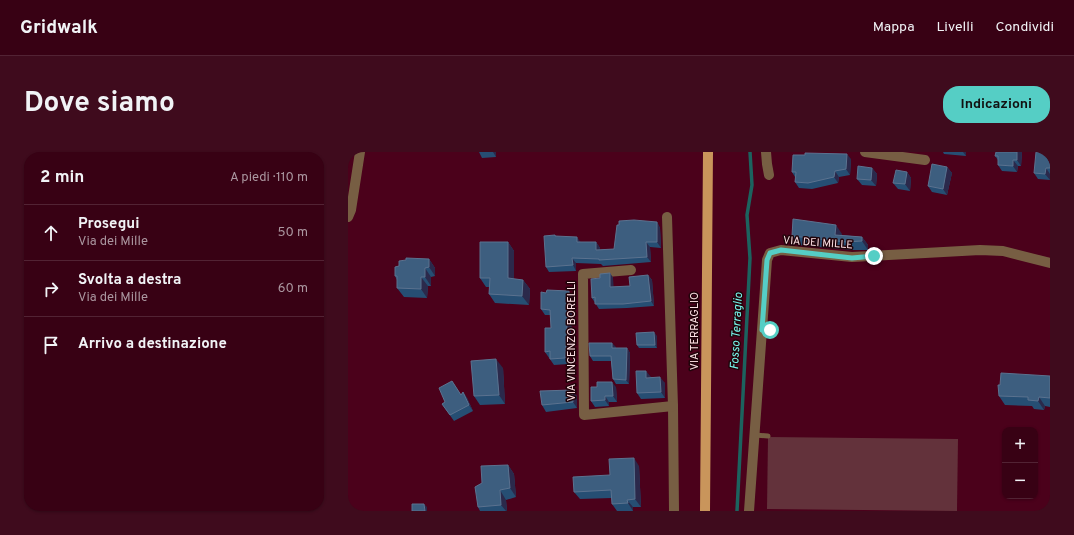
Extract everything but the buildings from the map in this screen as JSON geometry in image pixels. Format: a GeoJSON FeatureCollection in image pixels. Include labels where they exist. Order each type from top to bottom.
{"type":"FeatureCollection","features":[{"type":"Feature","properties":{"kind":"main road","name":"VIA TERRAGLIO"},"geometry":{"type":"LineString","coordinates":[[705,511],[708,152]]}},
{"type":"Feature","properties":{"kind":"street"},"geometry":{"type":"LineString","coordinates":[[348,217],[351,210],[360,152]]}},
{"type":"Feature","properties":{"kind":"street"},"geometry":{"type":"LineString","coordinates":[[766,152],[768,175]]}},
{"type":"Feature","properties":{"kind":"street"},"geometry":{"type":"LineString","coordinates":[[865,152],[925,160]]}},
{"type":"Feature","properties":{"kind":"street"},"geometry":{"type":"LineString","coordinates":[[667,217],[673,406],[674,511]]}},
{"type":"Feature","properties":{"kind":"street","name":"VIA DEI MILLE"},"geometry":{"type":"LineString","coordinates":[[749,511],[767,260],[770,253],[781,250],[852,258],[980,250],[1003,251],[1050,263]]}},
{"type":"Feature","properties":{"kind":"street","name":"VIA VINCENZO BORELLI"},"geometry":{"type":"LineString","coordinates":[[632,270],[583,274],[584,415],[673,406]]}},
{"type":"Feature","properties":{"kind":"lane"},"geometry":{"type":"LineString","coordinates":[[762,330],[774,331]]}},
{"type":"Feature","properties":{"kind":"lane"},"geometry":{"type":"LineString","coordinates":[[754,435],[768,436]]}},
{"type":"Feature","properties":{"kind":"shaded area"},"geometry":{"type":"Polygon","coordinates":[[[768,437],[958,439],[957,511],[767,509],[768,437]]]}},
{"type":"Feature","properties":{"kind":"waterway","name":"Fosso Terraglio"},"geometry":{"type":"LineString","coordinates":[[737,511],[750,258],[747,215],[752,185],[750,152]]}},
{"type":"Feature","properties":{"kind":"route"},"geometry":{"type":"LineString","coordinates":[[770,330],[762,330],[767,260],[770,253],[781,250],[852,258],[874,256]]}}]}
